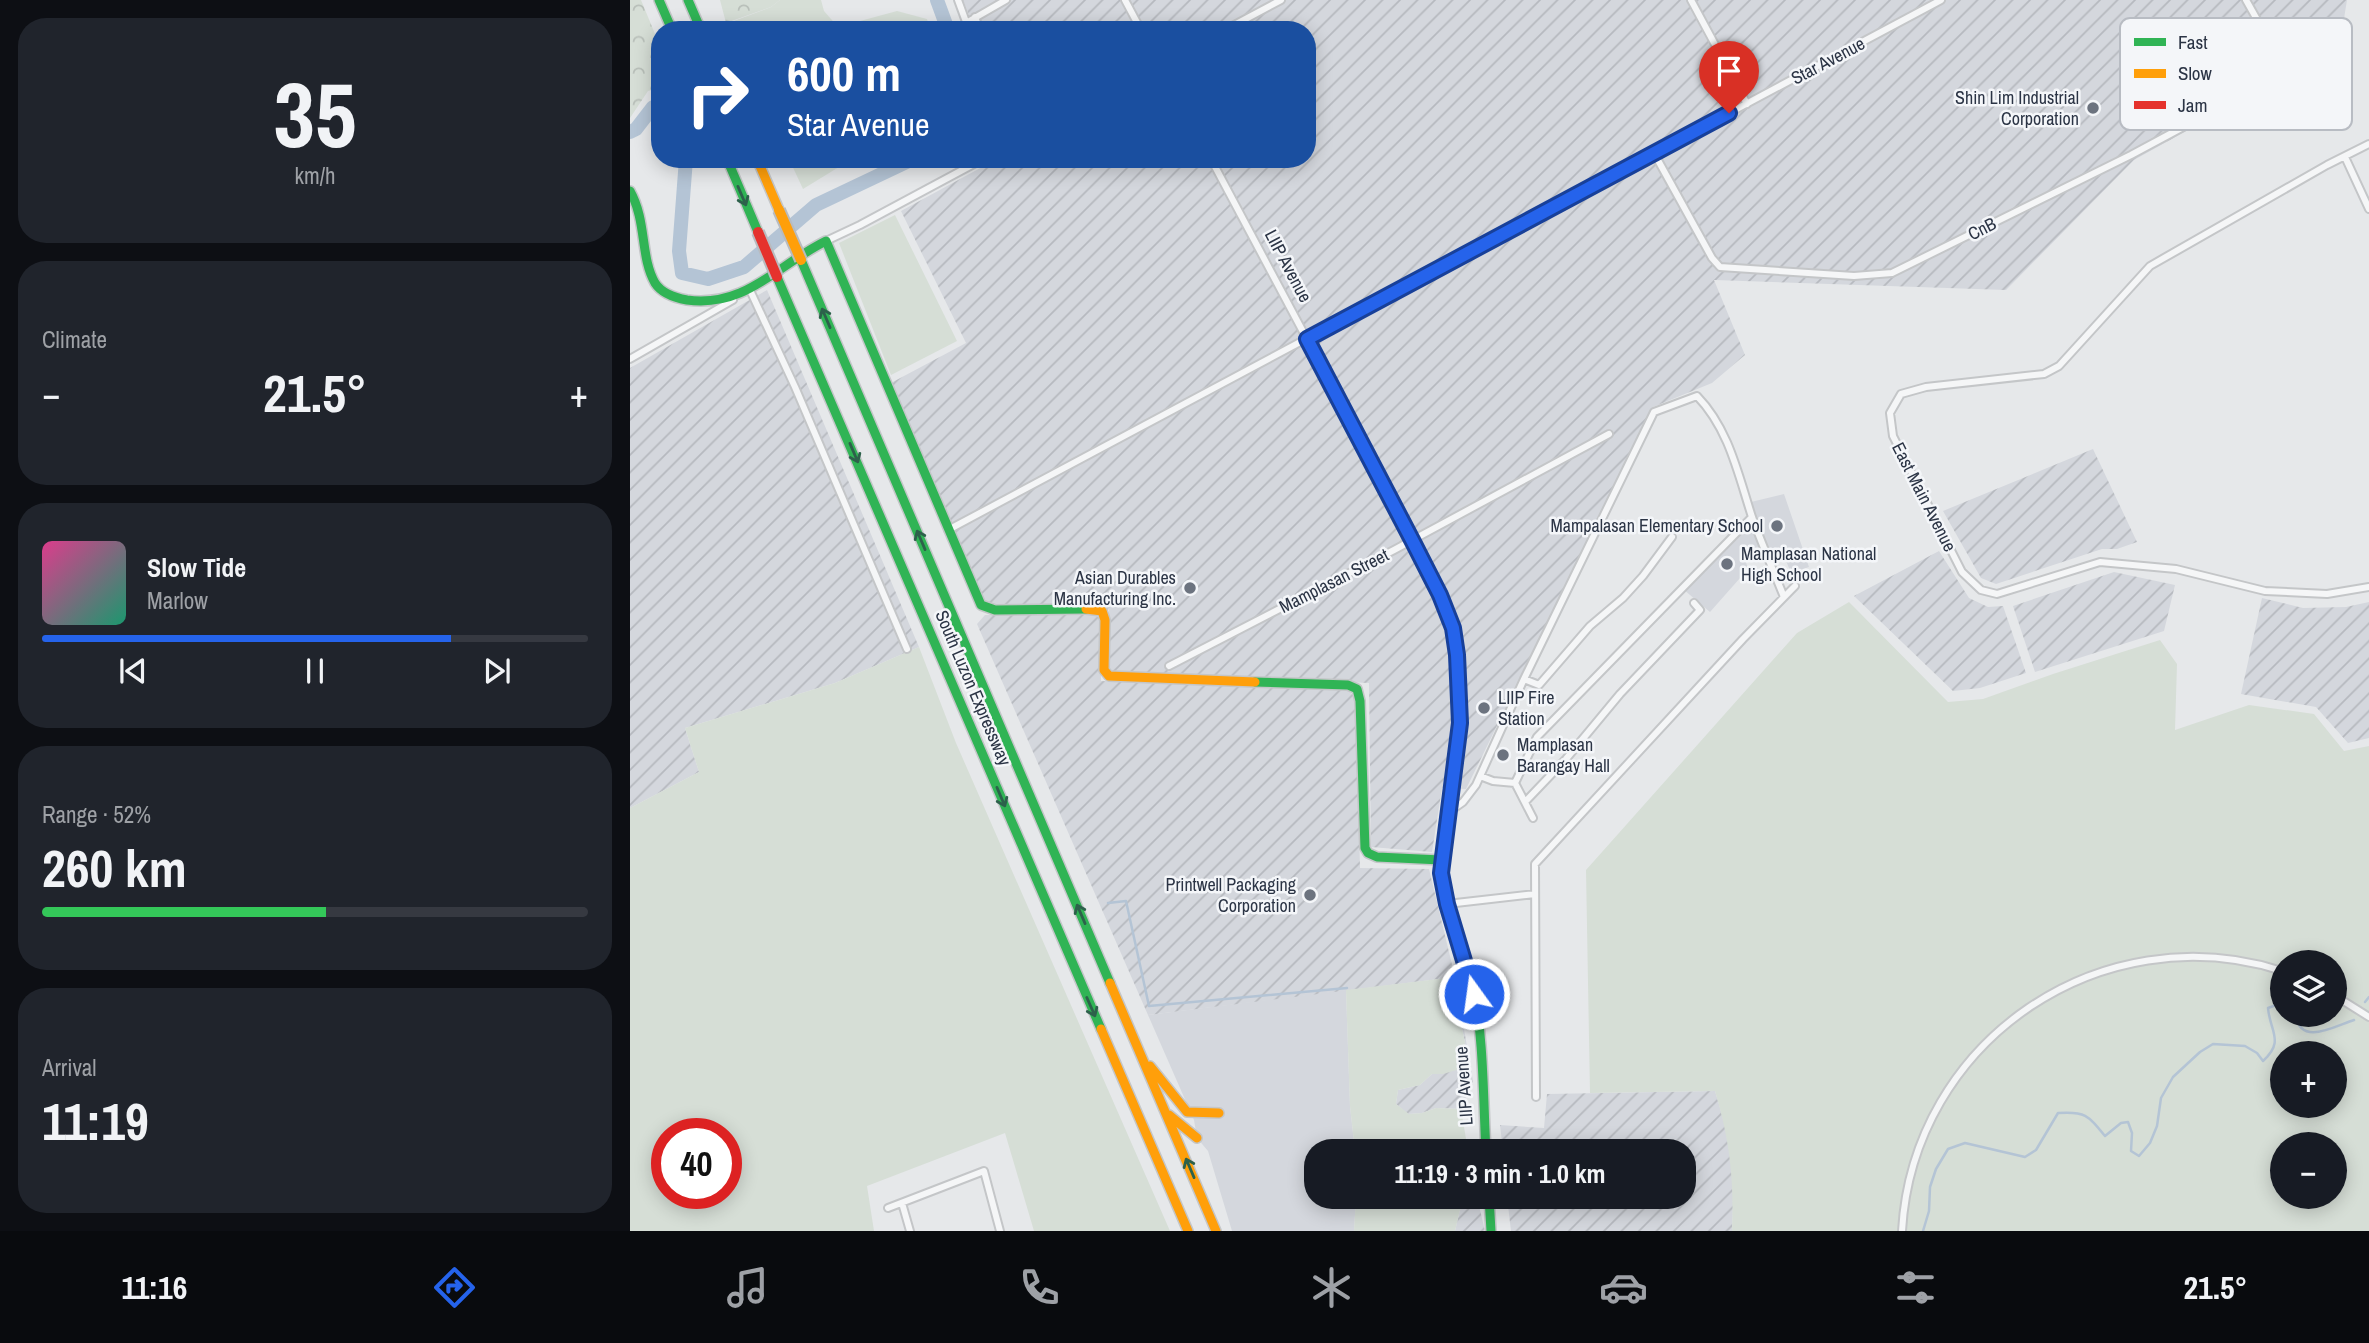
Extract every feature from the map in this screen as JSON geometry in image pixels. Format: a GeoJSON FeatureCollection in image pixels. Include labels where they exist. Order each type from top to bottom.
{"type":"FeatureCollection","features":[{"type":"Feature","properties":{"kind":"main road"},"geometry":{"type":"LineString","coordinates":[[659,0],[668,21]]}},
{"type":"Feature","properties":{"kind":"main road"},"geometry":{"type":"LineString","coordinates":[[688,0],[698,21]]}},
{"type":"Feature","properties":{"kind":"main road"},"geometry":{"type":"LineString","coordinates":[[696,0],[700,21]]}},
{"type":"Feature","properties":{"kind":"main road","name":"South Luzon Expressway"},"geometry":{"type":"LineString","coordinates":[[731,168],[1188,1231]]}},
{"type":"Feature","properties":{"kind":"main road","name":"South Luzon Expressway"},"geometry":{"type":"LineString","coordinates":[[761,168],[1216,1231]]}},
{"type":"Feature","properties":{"kind":"main road"},"geometry":{"type":"LineString","coordinates":[[630,191],[639,207],[651,272],[660,291],[678,299],[720,300],[737,297],[808,249],[826,241],[976,597],[985,607],[1000,610],[1096,609],[1103,613],[1105,620],[1104,670],[1109,676],[1354,687],[1360,698],[1365,849],[1377,857],[1441,860]]}},
{"type":"Feature","properties":{"kind":"main road","name":"LIIP Avenue"},"geometry":{"type":"LineString","coordinates":[[1441,860],[1447,904],[1474,994],[1485,1139]]}},
{"type":"Feature","properties":{"kind":"main road"},"geometry":{"type":"LineString","coordinates":[[1140,1053],[1187,1112],[1219,1112]]}},
{"type":"Feature","properties":{"kind":"main road"},"geometry":{"type":"LineString","coordinates":[[1166,1112],[1197,1138]]}},
{"type":"Feature","properties":{"kind":"main road"},"geometry":{"type":"LineString","coordinates":[[1490,1209],[1491,1231]]}},
{"type":"Feature","properties":{"kind":"street"},"geometry":{"type":"LineString","coordinates":[[958,0],[965,21]]}},
{"type":"Feature","properties":{"kind":"street"},"geometry":{"type":"LineString","coordinates":[[971,21],[1006,0]]}},
{"type":"Feature","properties":{"kind":"street"},"geometry":{"type":"LineString","coordinates":[[1125,0],[1136,21]]}},
{"type":"Feature","properties":{"kind":"street"},"geometry":{"type":"LineString","coordinates":[[1242,21],[1281,0]]}},
{"type":"Feature","properties":{"kind":"street"},"geometry":{"type":"LineString","coordinates":[[1691,0],[1747,104]]}},
{"type":"Feature","properties":{"kind":"street","name":"Star Avenue"},"geometry":{"type":"LineString","coordinates":[[948,530],[1941,0]]}},
{"type":"Feature","properties":{"kind":"street","name":"CnB"},"geometry":{"type":"LineString","coordinates":[[2246,0],[2256,18]]}},
{"type":"Feature","properties":{"kind":"street"},"geometry":{"type":"LineString","coordinates":[[975,17],[977,21]]}},
{"type":"Feature","properties":{"kind":"street","name":"CnB"},"geometry":{"type":"LineString","coordinates":[[1654,153],[1712,258],[1720,267],[1854,276],[1892,273],[2178,130]]}},
{"type":"Feature","properties":{"kind":"street","name":"East Main Avenue"},"geometry":{"type":"LineString","coordinates":[[2369,144],[2150,266],[2059,366],[2044,374],[1926,387],[1901,394],[1890,412],[1893,436],[1962,572],[1981,590],[1997,594],[2100,562],[2176,569],[2266,591],[2327,594],[2369,587]]}},
{"type":"Feature","properties":{"kind":"street"},"geometry":{"type":"LineString","coordinates":[[2345,157],[2369,209]]}},
{"type":"Feature","properties":{"kind":"street"},"geometry":{"type":"LineString","coordinates":[[826,241],[965,168]]}},
{"type":"Feature","properties":{"kind":"street","name":"LIIP Avenue"},"geometry":{"type":"LineString","coordinates":[[1216,168],[1412,540],[1450,621],[1457,655],[1460,723],[1441,860]]}},
{"type":"Feature","properties":{"kind":"street"},"geometry":{"type":"LineString","coordinates":[[749,288],[795,387],[907,649]]}},
{"type":"Feature","properties":{"kind":"street"},"geometry":{"type":"LineString","coordinates":[[630,359],[737,297]]}},
{"type":"Feature","properties":{"kind":"street"},"geometry":{"type":"LineString","coordinates":[[1448,813],[1463,802],[1480,776],[1524,679],[1654,412],[1697,396],[1705,404],[1731,449],[1752,517],[1784,597]]}},
{"type":"Feature","properties":{"kind":"street","name":"Mamplasan Street"},"geometry":{"type":"LineString","coordinates":[[1169,666],[1609,434]]}},
{"type":"Feature","properties":{"kind":"street"},"geometry":{"type":"LineString","coordinates":[[1515,783],[1537,737],[1752,517]]}},
{"type":"Feature","properties":{"kind":"street"},"geometry":{"type":"LineString","coordinates":[[1524,679],[1539,685],[1590,626],[1643,576],[1672,537]]}},
{"type":"Feature","properties":{"kind":"street"},"geometry":{"type":"LineString","coordinates":[[1536,1097],[1535,864],[1795,586]]}},
{"type":"Feature","properties":{"kind":"street"},"geometry":{"type":"LineString","coordinates":[[1525,802],[1566,760],[1620,694],[1700,610],[1694,603]]}},
{"type":"Feature","properties":{"kind":"street"},"geometry":{"type":"LineString","coordinates":[[1480,776],[1493,781],[1515,783]]}},
{"type":"Feature","properties":{"kind":"street"},"geometry":{"type":"LineString","coordinates":[[1515,783],[1533,818]]}},
{"type":"Feature","properties":{"kind":"street"},"geometry":{"type":"LineString","coordinates":[[1447,904],[1535,894]]}},
{"type":"Feature","properties":{"kind":"street"},"geometry":{"type":"LineString","coordinates":[[1902,1231],[1911,1173],[1935,1111],[1973,1057],[2022,1012],[2080,979],[2144,960],[2211,957],[2270,968]]}},
{"type":"Feature","properties":{"kind":"street"},"geometry":{"type":"LineString","coordinates":[[2347,1003],[2369,1017]]}},
{"type":"Feature","properties":{"kind":"street"},"geometry":{"type":"LineString","coordinates":[[888,1208],[984,1171],[1000,1231]]}},
{"type":"Feature","properties":{"kind":"street"},"geometry":{"type":"LineString","coordinates":[[902,1203],[910,1231]]}},
{"type":"Feature","properties":{"kind":"shaded area"},"geometry":{"type":"Polygon","coordinates":[[[963,0],[2347,0],[2344,18],[2120,18],[2120,130],[2188,130],[2134,160],[2006,290],[1714,280],[1745,355],[1712,383],[1653,407],[1466,789],[1442,788],[1432,852],[1371,847],[1369,683],[1108,672],[1109,610],[1099,603],[994,606],[982,599],[889,384],[966,343],[901,211],[980,168],[1316,168],[1316,21],[971,21],[963,0]]]}},
{"type":"Feature","properties":{"kind":"shaded area"},"geometry":{"type":"Polygon","coordinates":[[[767,290],[919,647],[835,683],[685,728],[699,772],[630,808],[630,368],[767,290]]]}},
{"type":"Feature","properties":{"kind":"shaded area"},"geometry":{"type":"Polygon","coordinates":[[[2093,449],[2137,542],[2117,549],[2102,549],[1996,584],[1981,578],[1943,511],[2093,449]]]}},
{"type":"Feature","properties":{"kind":"shaded area","name":"Mampalasan Elementary School"},"geometry":{"type":"Polygon","coordinates":[[[1784,494],[1809,567],[1791,573],[1782,551],[1769,554],[1751,502],[1784,494]]]}},
{"type":"Feature","properties":{"kind":"shaded area","name":"Mamplasan National High School"},"geometry":{"type":"Polygon","coordinates":[[[1751,522],[1760,549],[1745,559],[1748,569],[1710,612],[1683,589],[1751,522]]]}},
{"type":"Feature","properties":{"kind":"shaded area"},"geometry":{"type":"Polygon","coordinates":[[[1939,551],[1969,598],[1988,607],[2003,606],[2026,673],[1980,688],[1953,691],[1854,596],[1939,551]]]}},
{"type":"Feature","properties":{"kind":"shaded area"},"geometry":{"type":"Polygon","coordinates":[[[2114,572],[2175,585],[2164,631],[2035,672],[2013,606],[2114,572]]]}},
{"type":"Feature","properties":{"kind":"shaded area"},"geometry":{"type":"Polygon","coordinates":[[[2262,598],[2303,608],[2346,607],[2369,602],[2369,738],[2348,743],[2316,707],[2241,694],[2262,598]]]}},
{"type":"Feature","properties":{"kind":"shaded area"},"geometry":{"type":"Polygon","coordinates":[[[1092,613],[1101,619],[1101,681],[1348,690],[1353,695],[1356,701],[1360,868],[1429,869],[1455,977],[1148,1015],[977,624],[985,615],[1092,613]]]}},
{"type":"Feature","properties":{"kind":"shaded area"},"geometry":{"type":"Polygon","coordinates":[[[1455,977],[1473,1081],[1461,1109],[1436,1108],[1408,1114],[1396,1104],[1398,1090],[1420,1085],[1432,1074],[1443,1074],[1465,1042],[1452,984],[1455,977]]]}},
{"type":"Feature","properties":{"kind":"shaded area"},"geometry":{"type":"Polygon","coordinates":[[[1346,990],[1354,1139],[1304,1139],[1304,1209],[1355,1209],[1354,1231],[1232,1231],[1208,1151],[1197,1138],[1194,1120],[1148,1015],[1346,990]]]}},
{"type":"Feature","properties":{"kind":"shaded area"},"geometry":{"type":"Polygon","coordinates":[[[1715,1091],[1726,1128],[1734,1183],[1732,1231],[1511,1231],[1508,1209],[1696,1209],[1696,1139],[1502,1139],[1500,1125],[1544,1128],[1547,1094],[1715,1091]]]}},
{"type":"Feature","properties":{"kind":"shaded area"},"geometry":{"type":"Polygon","coordinates":[[[1460,1209],[1480,1209],[1485,1231],[1455,1231],[1460,1209]]]}},
{"type":"Feature","properties":{"kind":"green space"},"geometry":{"type":"Polygon","coordinates":[[[630,0],[641,0],[651,24],[651,90],[630,118],[630,0]]]}},
{"type":"Feature","properties":{"kind":"green space"},"geometry":{"type":"Polygon","coordinates":[[[720,0],[780,0],[771,7],[725,21],[720,0]]]}},
{"type":"Feature","properties":{"kind":"green space"},"geometry":{"type":"Polygon","coordinates":[[[780,0],[821,0],[824,11],[833,21],[734,21],[771,7],[780,0]]]}},
{"type":"Feature","properties":{"kind":"green space"},"geometry":{"type":"Polygon","coordinates":[[[897,11],[928,21],[860,21],[897,11]]]}},
{"type":"Feature","properties":{"kind":"green space"},"geometry":{"type":"Polygon","coordinates":[[[793,168],[837,168],[803,189],[793,168]]]}},
{"type":"Feature","properties":{"kind":"green space"},"geometry":{"type":"Polygon","coordinates":[[[895,215],[957,341],[891,375],[839,243],[895,215]]]}},
{"type":"Feature","properties":{"kind":"green space"},"geometry":{"type":"Polygon","coordinates":[[[1849,602],[1948,702],[1983,699],[2160,640],[2177,664],[2175,730],[2249,705],[2314,714],[2344,751],[2369,746],[2369,1231],[1732,1231],[1730,1160],[1715,1091],[1590,1093],[1586,870],[1797,633],[1849,602]]]}},
{"type":"Feature","properties":{"kind":"green space"},"geometry":{"type":"Polygon","coordinates":[[[919,647],[956,743],[1170,1231],[1034,1231],[1005,1133],[867,1186],[874,1231],[630,1231],[630,808],[699,772],[685,728],[835,683],[919,647]]]}},
{"type":"Feature","properties":{"kind":"green space"},"geometry":{"type":"Polygon","coordinates":[[[1455,977],[1452,984],[1465,1042],[1460,1069],[1432,1074],[1420,1085],[1398,1090],[1396,1104],[1409,1114],[1436,1108],[1461,1109],[1466,1139],[1354,1139],[1346,990],[1455,977]]]}},
{"type":"Feature","properties":{"kind":"green space"},"geometry":{"type":"Polygon","coordinates":[[[1355,1209],[1460,1209],[1455,1231],[1354,1231],[1355,1209]]]}},
{"type":"Feature","properties":{"kind":"waterway"},"geometry":{"type":"LineString","coordinates":[[937,0],[945,21]]}},
{"type":"Feature","properties":{"kind":"waterway"},"geometry":{"type":"LineString","coordinates":[[630,132],[636,129],[651,110]]}},
{"type":"Feature","properties":{"kind":"waterway"},"geometry":{"type":"LineString","coordinates":[[685,168],[679,251],[682,273],[708,279],[744,267],[816,205],[894,168]]}},
{"type":"Feature","properties":{"kind":"waterway"},"geometry":{"type":"LineString","coordinates":[[1108,903],[1126,901],[1149,1006],[1347,988]]}},
{"type":"Feature","properties":{"kind":"waterway"},"geometry":{"type":"LineString","coordinates":[[2365,1002],[2369,997]]}},
{"type":"Feature","properties":{"kind":"waterway"},"geometry":{"type":"LineString","coordinates":[[2270,1007],[2270,1020]]}},
{"type":"Feature","properties":{"kind":"waterway"},"geometry":{"type":"LineString","coordinates":[[2347,1022],[2354,1020]]}},
{"type":"Feature","properties":{"kind":"waterway"},"geometry":{"type":"LineString","coordinates":[[1923,1231],[1929,1211],[1930,1187],[1936,1169],[1948,1149],[1965,1143],[2025,1157],[2036,1150],[2058,1113],[2074,1113],[2090,1119],[2105,1136],[2121,1123],[2128,1122],[2132,1133],[2131,1151],[2139,1156],[2150,1143],[2157,1126],[2161,1098],[2173,1077],[2200,1052],[2213,1044],[2245,1046],[2257,1053],[2263,1061],[2270,1054],[2275,1042],[2272,1027]]}},
{"type":"Feature","properties":{"kind":"waterway"},"geometry":{"type":"LineString","coordinates":[[2301,1027],[2311,1032],[2334,1027]]}},
{"type":"Feature","properties":{"kind":"traffic: fast"},"geometry":{"type":"LineString","coordinates":[[659,0],[668,21]]}},
{"type":"Feature","properties":{"kind":"traffic: fast"},"geometry":{"type":"LineString","coordinates":[[688,0],[697,21]]}},
{"type":"Feature","properties":{"kind":"traffic: fast"},"geometry":{"type":"LineString","coordinates":[[731,168],[758,232]]}},
{"type":"Feature","properties":{"kind":"traffic: fast"},"geometry":{"type":"LineString","coordinates":[[630,191],[639,214],[650,273],[661,290],[678,298],[708,301],[727,298],[760,282],[826,241],[981,605],[995,610],[1086,609]]}},
{"type":"Feature","properties":{"kind":"traffic: fast"},"geometry":{"type":"LineString","coordinates":[[801,260],[1110,983]]}},
{"type":"Feature","properties":{"kind":"traffic: fast"},"geometry":{"type":"LineString","coordinates":[[777,277],[1101,1029]]}},
{"type":"Feature","properties":{"kind":"traffic: fast"},"geometry":{"type":"LineString","coordinates":[[1255,682],[1348,685],[1357,689],[1360,701],[1365,848],[1368,853],[1377,857],[1441,860],[1446,892],[1477,1006],[1485,1139]]}},
{"type":"Feature","properties":{"kind":"traffic: fast"},"geometry":{"type":"LineString","coordinates":[[1490,1209],[1491,1231]]}},
{"type":"Feature","properties":{"kind":"traffic: slow"},"geometry":{"type":"LineString","coordinates":[[761,168],[779,210]]}},
{"type":"Feature","properties":{"kind":"traffic: slow"},"geometry":{"type":"LineString","coordinates":[[779,210],[801,260]]}},
{"type":"Feature","properties":{"kind":"traffic: slow"},"geometry":{"type":"LineString","coordinates":[[1086,609],[1102,611],[1105,620],[1104,670],[1109,676],[1255,682]]}},
{"type":"Feature","properties":{"kind":"traffic: slow"},"geometry":{"type":"LineString","coordinates":[[1110,983],[1216,1231]]}},
{"type":"Feature","properties":{"kind":"traffic: slow"},"geometry":{"type":"LineString","coordinates":[[1101,1029],[1188,1231]]}},
{"type":"Feature","properties":{"kind":"traffic: slow"},"geometry":{"type":"LineString","coordinates":[[1150,1066],[1187,1112],[1219,1113]]}},
{"type":"Feature","properties":{"kind":"traffic: slow"},"geometry":{"type":"LineString","coordinates":[[1169,1115],[1197,1138]]}},
{"type":"Feature","properties":{"kind":"traffic: jam"},"geometry":{"type":"LineString","coordinates":[[758,232],[777,277]]}},
{"type":"Feature","properties":{"kind":"place","name":"Shin Lim Industrial Corporation"},"geometry":{"type":"Point","coordinates":[2093,108]}},
{"type":"Feature","properties":{"kind":"place","name":"Mampalasan Elementary School"},"geometry":{"type":"Point","coordinates":[1777,526]}},
{"type":"Feature","properties":{"kind":"place","name":"Mamplasan National High School"},"geometry":{"type":"Point","coordinates":[1727,564]}},
{"type":"Feature","properties":{"kind":"place","name":"Asian Durables Manufacturing Inc."},"geometry":{"type":"Point","coordinates":[1190,588]}},
{"type":"Feature","properties":{"kind":"place","name":"LIIP Fire Station"},"geometry":{"type":"Point","coordinates":[1484,708]}},
{"type":"Feature","properties":{"kind":"place","name":"Mamplasan Barangay Hall"},"geometry":{"type":"Point","coordinates":[1503,755]}},
{"type":"Feature","properties":{"kind":"place","name":"Printwell Packaging Corporation"},"geometry":{"type":"Point","coordinates":[1310,895]}},
{"type":"Feature","properties":{"kind":"route"},"geometry":{"type":"LineString","coordinates":[[1474,994],[1471,976],[1447,904],[1441,873],[1460,723],[1453,628],[1440,595],[1307,339],[1729,113]]}}]}
